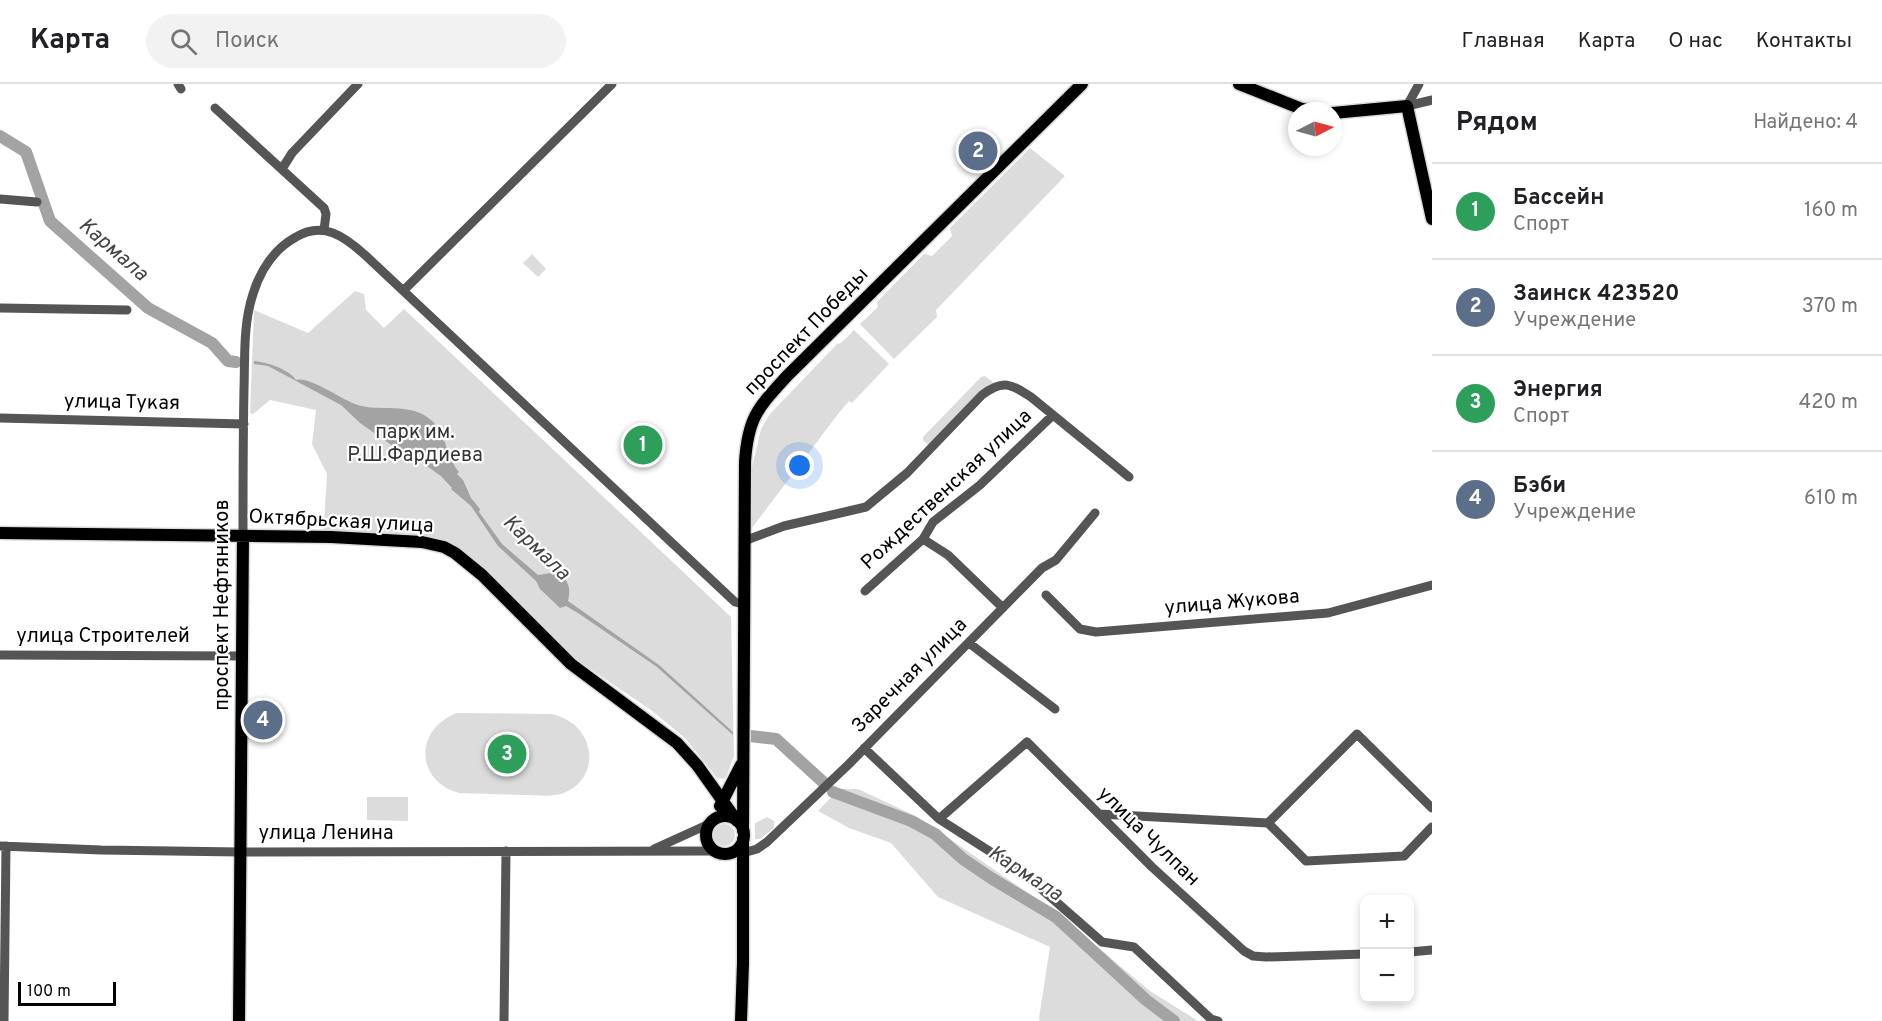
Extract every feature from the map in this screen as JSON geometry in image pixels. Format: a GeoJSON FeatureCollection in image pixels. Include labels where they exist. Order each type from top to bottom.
{"type":"FeatureCollection","features":[{"type":"Feature","properties":{"kind":"main road","name":"проспект Победы"},"geometry":{"type":"LineString","coordinates":[[741,830],[746,445],[749,430],[758,409],[787,376],[1082,84]]}},
{"type":"Feature","properties":{"kind":"main road"},"geometry":{"type":"LineString","coordinates":[[1239,84],[1288,103]]}},
{"type":"Feature","properties":{"kind":"main road"},"geometry":{"type":"LineString","coordinates":[[1342,112],[1407,106],[1432,219]]}},
{"type":"Feature","properties":{"kind":"main road","name":"Октябрьская улица"},"geometry":{"type":"LineString","coordinates":[[0,533],[331,537],[422,542],[439,546],[454,553],[482,575],[571,664],[677,743],[723,800],[741,830]]}},
{"type":"Feature","properties":{"kind":"main road","name":"проспект Нефтяников"},"geometry":{"type":"LineString","coordinates":[[239,1021],[243,536]]}},
{"type":"Feature","properties":{"kind":"main road"},"geometry":{"type":"LineString","coordinates":[[736,853],[723,854],[715,851],[709,846],[706,831],[743,761]]}},
{"type":"Feature","properties":{"kind":"main road"},"geometry":{"type":"LineString","coordinates":[[711,822],[726,816],[741,830],[736,853],[742,867],[741,1021]]}},
{"type":"Feature","properties":{"kind":"street"},"geometry":{"type":"LineString","coordinates":[[282,170],[292,153],[358,84]]}},
{"type":"Feature","properties":{"kind":"street"},"geometry":{"type":"LineString","coordinates":[[404,290],[612,84]]}},
{"type":"Feature","properties":{"kind":"street"},"geometry":{"type":"LineString","coordinates":[[1407,106],[1419,84]]}},
{"type":"Feature","properties":{"kind":"street"},"geometry":{"type":"LineString","coordinates":[[1407,106],[1432,100]]}},
{"type":"Feature","properties":{"kind":"street"},"geometry":{"type":"LineString","coordinates":[[215,108],[324,208],[326,214],[324,230],[339,234],[348,240],[404,290],[651,525],[735,602],[743,604]]}},
{"type":"Feature","properties":{"kind":"street"},"geometry":{"type":"LineString","coordinates":[[0,199],[38,202]]}},
{"type":"Feature","properties":{"kind":"street","name":"проспект Нефтяников"},"geometry":{"type":"LineString","coordinates":[[243,536],[245,346],[252,295],[272,257],[282,247],[302,234],[324,230]]}},
{"type":"Feature","properties":{"kind":"street"},"geometry":{"type":"LineString","coordinates":[[0,308],[127,310]]}},
{"type":"Feature","properties":{"kind":"street"},"geometry":{"type":"LineString","coordinates":[[744,541],[784,526],[866,507],[907,473],[982,395],[994,387],[1007,385],[1031,397],[1129,477]]}},
{"type":"Feature","properties":{"kind":"street","name":"Рождественская улица"},"geometry":{"type":"LineString","coordinates":[[865,591],[923,539],[937,518],[980,485],[1053,415]]}},
{"type":"Feature","properties":{"kind":"street","name":"улица Тукая"},"geometry":{"type":"LineString","coordinates":[[0,418],[244,424]]}},
{"type":"Feature","properties":{"kind":"street","name":"Заречная улица"},"geometry":{"type":"LineString","coordinates":[[736,853],[757,849],[767,842],[823,789],[1042,568],[1056,560],[1095,513]]}},
{"type":"Feature","properties":{"kind":"street"},"geometry":{"type":"LineString","coordinates":[[923,539],[948,555],[1003,608]]}},
{"type":"Feature","properties":{"kind":"street","name":"улица Жукова"},"geometry":{"type":"LineString","coordinates":[[1046,595],[1080,629],[1096,633],[1328,613],[1432,585]]}},
{"type":"Feature","properties":{"kind":"street"},"geometry":{"type":"LineString","coordinates":[[969,643],[1055,709]]}},
{"type":"Feature","properties":{"kind":"street","name":"улица Строителей"},"geometry":{"type":"LineString","coordinates":[[0,655],[242,656]]}},
{"type":"Feature","properties":{"kind":"street"},"geometry":{"type":"LineString","coordinates":[[1269,823],[1357,734],[1432,808]]}},
{"type":"Feature","properties":{"kind":"street","name":"улица Чулпан"},"geometry":{"type":"LineString","coordinates":[[939,819],[1027,742],[1177,890],[1244,951],[1253,956],[1266,957],[1360,954]]}},
{"type":"Feature","properties":{"kind":"street"},"geometry":{"type":"LineString","coordinates":[[864,748],[939,819],[1022,872],[1102,942],[1134,947],[1211,1019],[1218,1021]]}},
{"type":"Feature","properties":{"kind":"street"},"geometry":{"type":"LineString","coordinates":[[1099,814],[1269,823],[1306,861],[1404,856],[1432,827]]}},
{"type":"Feature","properties":{"kind":"street"},"geometry":{"type":"LineString","coordinates":[[652,850],[711,822]]}},
{"type":"Feature","properties":{"kind":"street"},"geometry":{"type":"LineString","coordinates":[[3,846],[4,1021]]}},
{"type":"Feature","properties":{"kind":"street","name":"улица Ленина"},"geometry":{"type":"LineString","coordinates":[[3,846],[240,852],[715,851]]}},
{"type":"Feature","properties":{"kind":"street"},"geometry":{"type":"LineString","coordinates":[[504,1021],[506,851]]}},
{"type":"Feature","properties":{"kind":"street"},"geometry":{"type":"LineString","coordinates":[[1414,952],[1432,950]]}},
{"type":"Feature","properties":{"kind":"green space"},"geometry":{"type":"Polygon","coordinates":[[[1030,148],[1065,176],[936,310],[937,317],[894,359],[860,324],[878,307],[877,302],[924,254],[932,256],[952,236],[950,228],[1030,148]]]}},
{"type":"Feature","properties":{"kind":"green space"},"geometry":{"type":"Polygon","coordinates":[[[532,254],[546,269],[538,277],[523,263],[532,254]]]}},
{"type":"Feature","properties":{"kind":"green space","name":"парк им. Р.Ш.Фардиева"},"geometry":{"type":"Polygon","coordinates":[[[355,291],[364,294],[366,310],[384,328],[404,309],[731,617],[734,756],[724,779],[717,778],[685,738],[651,710],[574,658],[476,562],[449,544],[323,538],[327,474],[312,444],[316,410],[270,400],[253,414],[250,413],[254,310],[308,333],[355,291]]]}},
{"type":"Feature","properties":{"kind":"green space"},"geometry":{"type":"Polygon","coordinates":[[[854,330],[889,364],[852,403],[849,401],[838,414],[752,528],[752,467],[761,429],[770,414],[837,344],[854,330]]]}},
{"type":"Feature","properties":{"kind":"green space"},"geometry":{"type":"Polygon","coordinates":[[[985,376],[993,382],[992,386],[928,445],[923,437],[981,377],[985,376]]]}},
{"type":"Feature","properties":{"kind":"green space"},"geometry":{"type":"Polygon","coordinates":[[[457,713],[552,714],[567,720],[586,740],[589,752],[584,777],[575,787],[561,794],[552,795],[459,793],[445,787],[434,778],[428,767],[425,755],[427,742],[433,731],[443,721],[457,713]]]}},
{"type":"Feature","properties":{"kind":"green space"},"geometry":{"type":"Polygon","coordinates":[[[839,789],[858,789],[918,817],[1057,913],[1150,991],[1198,1021],[1040,1021],[1050,947],[938,897],[891,843],[849,828],[818,811],[839,789]]]}},
{"type":"Feature","properties":{"kind":"green space"},"geometry":{"type":"Polygon","coordinates":[[[367,797],[408,797],[408,821],[367,820],[367,797]]]}},
{"type":"Feature","properties":{"kind":"green space"},"geometry":{"type":"Polygon","coordinates":[[[767,817],[774,821],[774,828],[760,839],[755,839],[755,823],[767,817]]]}},
{"type":"Feature","properties":{"kind":"green space"},"geometry":{"type":"Polygon","coordinates":[[[724,824],[732,827],[735,835],[732,843],[724,846],[716,843],[713,835],[716,827],[724,824]]]}},
{"type":"Feature","properties":{"kind":"shaded area"},"geometry":{"type":"Polygon","coordinates":[[[254,361],[277,367],[296,380],[309,381],[355,404],[374,408],[404,409],[423,414],[431,420],[440,432],[451,460],[459,472],[457,474],[480,509],[479,512],[502,544],[538,575],[558,572],[568,585],[568,601],[659,665],[733,732],[733,735],[657,667],[578,613],[566,606],[560,608],[540,589],[536,581],[498,546],[471,506],[451,489],[441,476],[411,455],[399,457],[397,449],[360,423],[341,405],[268,366],[254,364],[254,361]]]}},
{"type":"Feature","properties":{"kind":"waterway","name":"Кармала"},"geometry":{"type":"LineString","coordinates":[[0,136],[26,152],[50,221],[148,308],[212,343],[228,361],[236,362]]}},
{"type":"Feature","properties":{"kind":"waterway","name":"Кармала"},"geometry":{"type":"LineString","coordinates":[[750,736],[776,739],[823,782]]}},
{"type":"Feature","properties":{"kind":"waterway","name":"Кармала"},"geometry":{"type":"LineString","coordinates":[[833,792],[911,821],[935,834],[963,859],[1056,917],[1146,1000],[1174,1021]]}},
{"type":"Feature","properties":{"kind":"place","name":"Заинск 423520"},"geometry":{"type":"Point","coordinates":[978,151]}},
{"type":"Feature","properties":{"kind":"place","name":"Бассейн"},"geometry":{"type":"Point","coordinates":[643,445]}},
{"type":"Feature","properties":{"kind":"place","name":"Бэби"},"geometry":{"type":"Point","coordinates":[263,720]}},
{"type":"Feature","properties":{"kind":"place","name":"Энергия"},"geometry":{"type":"Point","coordinates":[507,754]}}]}
